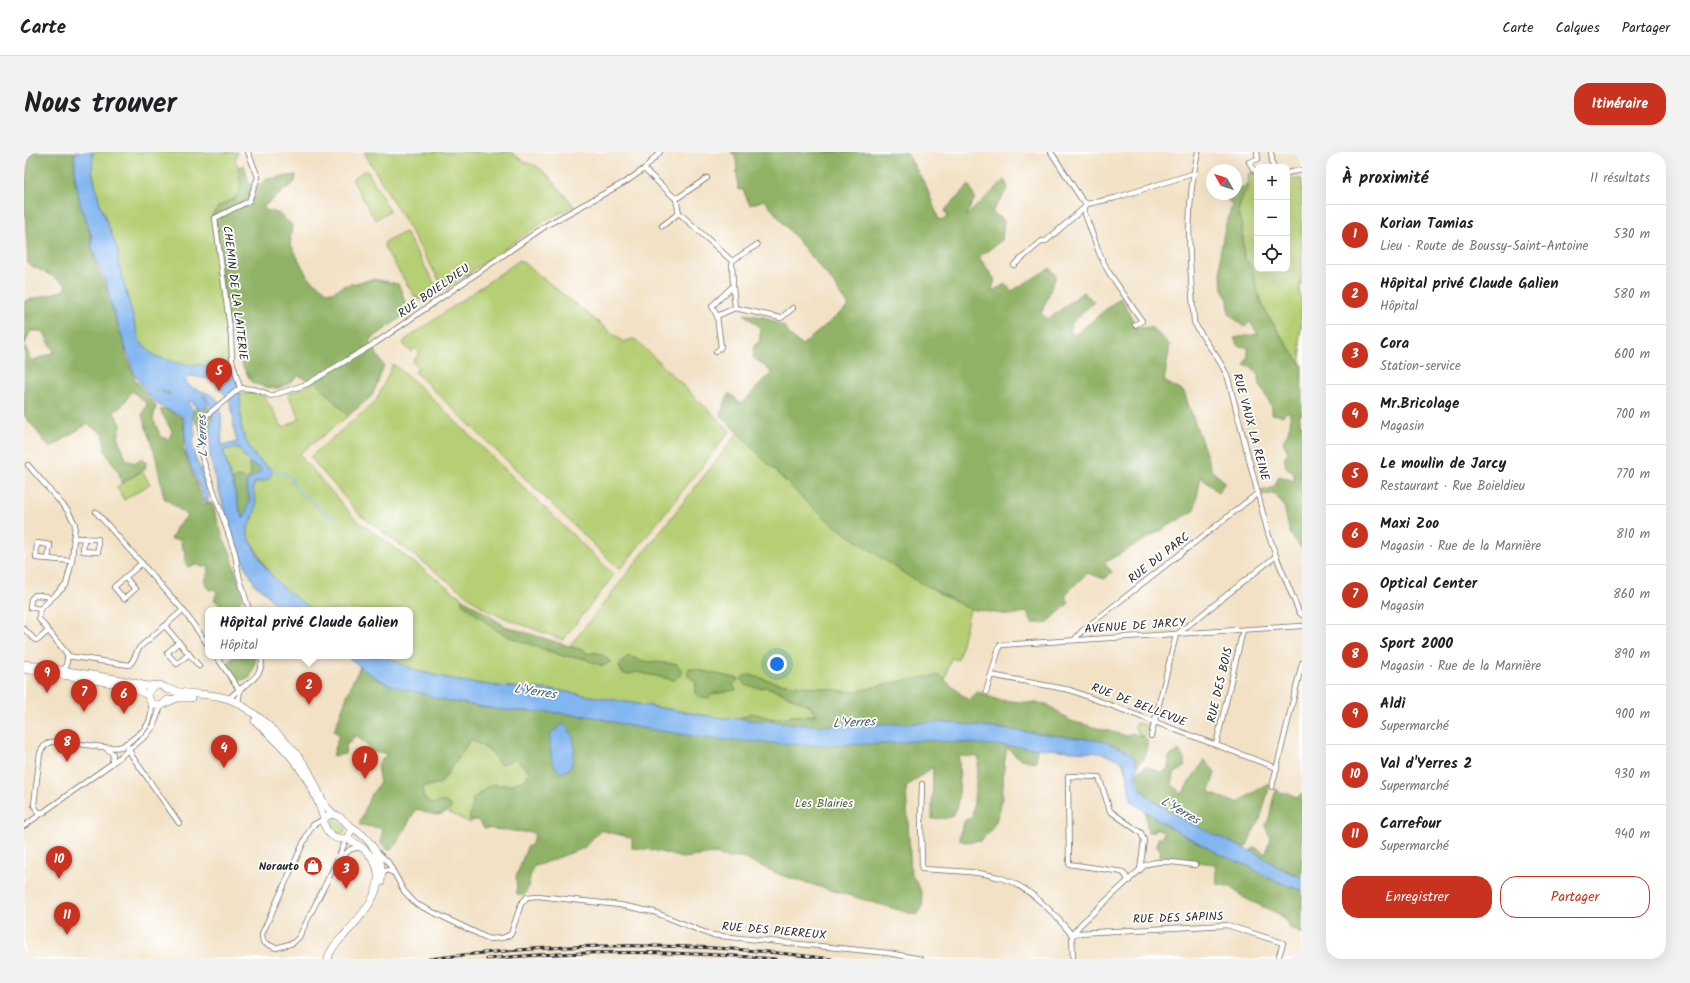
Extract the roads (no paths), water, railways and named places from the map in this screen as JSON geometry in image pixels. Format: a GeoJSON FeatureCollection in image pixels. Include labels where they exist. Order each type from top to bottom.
{"type":"FeatureCollection","features":[{"type":"Feature","properties":{"kind":"main road"},"geometry":{"type":"LineString","coordinates":[[24,664],[122,680],[146,686],[160,685],[178,692],[206,693],[229,699],[238,703],[279,735],[294,751],[306,768],[324,804],[333,814],[340,817],[362,835],[378,853],[382,868],[382,876],[378,894],[374,902],[330,951],[328,959]]}},
{"type":"Feature","properties":{"kind":"main road"},"geometry":{"type":"LineString","coordinates":[[24,669],[120,684],[136,689],[156,705],[164,704],[177,698],[212,698],[233,706],[249,716],[279,743],[298,764],[312,789],[324,819],[325,827],[332,835],[342,839],[347,838],[361,847],[372,857],[377,869],[378,878],[373,899],[362,916]]}},
{"type":"Feature","properties":{"kind":"main road"},"geometry":{"type":"LineString","coordinates":[[150,699],[149,691],[154,686]]}},
{"type":"Feature","properties":{"kind":"main road"},"geometry":{"type":"LineString","coordinates":[[164,704],[169,694],[166,688]]}},
{"type":"Feature","properties":{"kind":"main road"},"geometry":{"type":"LineString","coordinates":[[324,819],[333,814]]}},
{"type":"Feature","properties":{"kind":"main road"},"geometry":{"type":"LineString","coordinates":[[347,838],[351,831],[349,825]]}},
{"type":"Feature","properties":{"kind":"street","name":"CHEMIN DE LA LAITERIE"},"geometry":{"type":"LineString","coordinates":[[240,388],[232,360],[231,336],[215,218],[249,201],[258,177],[248,152]]}},
{"type":"Feature","properties":{"kind":"street","name":"RUE BOIELDIEU"},"geometry":{"type":"LineString","coordinates":[[240,388],[261,390],[271,396],[307,384],[397,329],[547,225],[627,182],[644,169],[660,152]]}},
{"type":"Feature","properties":{"kind":"street"},"geometry":{"type":"LineString","coordinates":[[1051,152],[1086,206],[1085,214],[1105,265],[1142,321],[1135,325]]}},
{"type":"Feature","properties":{"kind":"street","name":"RUE VAUX LA REINE"},"geometry":{"type":"LineString","coordinates":[[1198,152],[1192,174],[1188,231],[1194,322],[1199,332],[1224,366],[1276,556],[1299,612],[1302,615]]}},
{"type":"Feature","properties":{"kind":"street"},"geometry":{"type":"LineString","coordinates":[[1254,170],[1249,162],[1258,159],[1257,152]]}},
{"type":"Feature","properties":{"kind":"street"},"geometry":{"type":"LineString","coordinates":[[1271,152],[1273,164]]}},
{"type":"Feature","properties":{"kind":"street"},"geometry":{"type":"LineString","coordinates":[[644,169],[676,199],[679,213],[732,261],[732,286],[735,308]]}},
{"type":"Feature","properties":{"kind":"street"},"geometry":{"type":"LineString","coordinates":[[1290,172],[1302,170]]}},
{"type":"Feature","properties":{"kind":"street"},"geometry":{"type":"LineString","coordinates":[[1014,265],[1042,241],[1046,241],[1086,206],[1192,174]]}},
{"type":"Feature","properties":{"kind":"street"},"geometry":{"type":"LineString","coordinates":[[676,199],[707,178]]}},
{"type":"Feature","properties":{"kind":"street"},"geometry":{"type":"LineString","coordinates":[[662,226],[679,213]]}},
{"type":"Feature","properties":{"kind":"street"},"geometry":{"type":"LineString","coordinates":[[732,261],[757,245]]}},
{"type":"Feature","properties":{"kind":"street"},"geometry":{"type":"LineString","coordinates":[[716,352],[721,347],[717,316],[712,306],[732,286]]}},
{"type":"Feature","properties":{"kind":"street"},"geometry":{"type":"LineString","coordinates":[[717,316],[735,308],[781,318],[793,308]]}},
{"type":"Feature","properties":{"kind":"street"},"geometry":{"type":"LineString","coordinates":[[240,388],[202,419],[200,451],[235,553],[239,576],[248,607]]}},
{"type":"Feature","properties":{"kind":"street"},"geometry":{"type":"LineString","coordinates":[[28,465],[68,511],[75,524],[72,561],[66,585],[40,609],[39,619],[68,655],[65,670]]}},
{"type":"Feature","properties":{"kind":"street","name":"RUE DU PARC"},"geometry":{"type":"LineString","coordinates":[[1074,640],[1083,630],[1258,493]]}},
{"type":"Feature","properties":{"kind":"street"},"geometry":{"type":"LineString","coordinates":[[96,512],[183,610],[205,641]]}},
{"type":"Feature","properties":{"kind":"street"},"geometry":{"type":"LineString","coordinates":[[73,538],[84,538]]}},
{"type":"Feature","properties":{"kind":"street"},"geometry":{"type":"LineString","coordinates":[[1151,736],[1176,635],[1276,556]]}},
{"type":"Feature","properties":{"kind":"street"},"geometry":{"type":"LineString","coordinates":[[48,559],[72,561]]}},
{"type":"Feature","properties":{"kind":"street"},"geometry":{"type":"LineString","coordinates":[[125,577],[135,589],[124,599],[114,587],[125,577],[142,563]]}},
{"type":"Feature","properties":{"kind":"street"},"geometry":{"type":"LineString","coordinates":[[40,609],[30,607],[31,598],[35,596],[47,596],[50,599]]}},
{"type":"Feature","properties":{"kind":"street"},"geometry":{"type":"LineString","coordinates":[[67,656],[129,665],[134,661],[136,652],[140,647],[183,610]]}},
{"type":"Feature","properties":{"kind":"street"},"geometry":{"type":"LineString","coordinates":[[165,626],[199,666]]}},
{"type":"Feature","properties":{"kind":"street","name":"AVENUE DE JARCY"},"geometry":{"type":"LineString","coordinates":[[991,675],[1000,644],[1176,635],[1302,626]]}},
{"type":"Feature","properties":{"kind":"street"},"geometry":{"type":"LineString","coordinates":[[24,629],[35,640],[38,640],[48,630]]}},
{"type":"Feature","properties":{"kind":"street","name":"RUE DES BOIS"},"geometry":{"type":"LineString","coordinates":[[1216,745],[1243,630]]}},
{"type":"Feature","properties":{"kind":"street"},"geometry":{"type":"LineString","coordinates":[[179,642],[167,653],[177,664],[189,654]]}},
{"type":"Feature","properties":{"kind":"street"},"geometry":{"type":"LineString","coordinates":[[218,659],[240,691],[238,703]]}},
{"type":"Feature","properties":{"kind":"street"},"geometry":{"type":"LineString","coordinates":[[229,699],[258,674],[262,659]]}},
{"type":"Feature","properties":{"kind":"street"},"geometry":{"type":"LineString","coordinates":[[1272,787],[1302,663]]}},
{"type":"Feature","properties":{"kind":"street"},"geometry":{"type":"LineString","coordinates":[[986,692],[991,675]]}},
{"type":"Feature","properties":{"kind":"street","name":"RUE DE BELLEVUE"},"geometry":{"type":"LineString","coordinates":[[991,675],[1070,690],[1277,768]]}},
{"type":"Feature","properties":{"kind":"street"},"geometry":{"type":"LineString","coordinates":[[44,812],[38,812],[34,805],[40,752],[44,746],[48,743],[56,742],[119,747],[143,732],[148,726],[152,711],[150,699]]}},
{"type":"Feature","properties":{"kind":"street"},"geometry":{"type":"LineString","coordinates":[[24,826],[130,750],[151,731],[164,704]]}},
{"type":"Feature","properties":{"kind":"street"},"geometry":{"type":"LineString","coordinates":[[126,743],[132,756],[179,823]]}},
{"type":"Feature","properties":{"kind":"street"},"geometry":{"type":"LineString","coordinates":[[104,747],[109,749],[113,754],[114,758],[111,764]]}},
{"type":"Feature","properties":{"kind":"street"},"geometry":{"type":"LineString","coordinates":[[1128,881],[1123,872],[1069,864],[1068,776],[1099,777],[1110,811],[1141,833],[1144,840],[1140,870]]}},
{"type":"Feature","properties":{"kind":"street"},"geometry":{"type":"LineString","coordinates":[[922,784],[922,869],[978,874],[1002,878],[1019,886],[1037,899],[1056,916],[1072,935],[1073,959]]}},
{"type":"Feature","properties":{"kind":"street"},"geometry":{"type":"LineString","coordinates":[[324,819],[314,825],[307,835],[262,934],[263,942],[276,948],[293,943],[299,937],[347,838]]}},
{"type":"Feature","properties":{"kind":"street"},"geometry":{"type":"LineString","coordinates":[[337,861],[351,849],[361,847]]}},
{"type":"Feature","properties":{"kind":"street"},"geometry":{"type":"LineString","coordinates":[[378,853],[388,862],[394,873]]}},
{"type":"Feature","properties":{"kind":"street"},"geometry":{"type":"LineString","coordinates":[[1072,935],[1081,924],[1145,865],[1165,861],[1195,865]]}},
{"type":"Feature","properties":{"kind":"street"},"geometry":{"type":"LineString","coordinates":[[382,876],[387,870],[394,873]]}},
{"type":"Feature","properties":{"kind":"street","name":"RUE DES PIERREUX"},"geometry":{"type":"LineString","coordinates":[[394,873],[404,891],[416,904],[489,939],[503,938],[511,934],[521,904],[527,897],[538,896],[620,905],[654,912],[711,935],[881,952],[921,959]]}},
{"type":"Feature","properties":{"kind":"street","name":"RUE DES SAPINS"},"geometry":{"type":"LineString","coordinates":[[1072,935],[1078,933],[1227,925],[1283,943],[1278,959]]}},
{"type":"Feature","properties":{"kind":"water"},"geometry":{"type":"Polygon","coordinates":[[[75,152],[93,152],[92,171],[100,204],[119,254],[118,261],[139,340],[154,356],[182,364],[211,366],[232,374],[236,379],[240,392],[241,427],[244,437],[255,457],[272,470],[269,478],[262,482],[256,482],[253,487],[256,509],[247,531],[248,535],[260,559],[279,584],[309,607],[277,607],[263,590],[256,586],[246,568],[229,526],[210,459],[210,433],[213,412],[205,396],[203,395],[202,397],[205,397],[208,408],[201,409],[190,401],[187,402],[193,410],[192,416],[195,435],[192,442],[195,458],[200,468],[208,495],[208,502],[206,503],[186,454],[184,419],[180,415],[160,406],[148,395],[134,373],[110,301],[105,278],[98,265],[91,245],[92,238],[85,216],[81,209],[75,176],[75,152]],[[147,375],[156,389],[170,395],[166,388],[147,375]],[[191,376],[187,377],[185,380],[187,384],[195,389],[214,396],[219,403],[222,446],[237,442],[229,399],[210,379],[191,376]],[[239,448],[223,450],[242,518],[244,518],[250,500],[246,484],[248,480],[261,471],[260,468],[247,460],[239,448]]]}},
{"type":"Feature","properties":{"kind":"water"},"geometry":{"type":"Polygon","coordinates":[[[351,659],[391,659],[417,671],[460,681],[496,686],[555,690],[715,717],[823,726],[944,722],[1102,741],[1123,750],[1134,758],[1137,764],[1136,779],[1146,795],[1188,822],[1259,855],[1286,871],[1302,877],[1302,891],[1271,879],[1246,865],[1219,854],[1164,824],[1132,802],[1124,765],[1112,757],[1100,753],[924,740],[880,744],[803,745],[711,739],[630,726],[594,717],[549,712],[501,710],[438,699],[397,687],[377,678],[351,659]]]}},
{"type":"Feature","properties":{"kind":"water"},"geometry":{"type":"Polygon","coordinates":[[[563,724],[568,728],[573,738],[574,755],[571,767],[562,773],[552,761],[550,734],[563,724]]]}},
{"type":"Feature","properties":{"kind":"waterway","name":"L'Yerres"},"geometry":{"type":"LineString","coordinates":[[140,368],[156,383],[164,386],[177,387]]}},
{"type":"Feature","properties":{"kind":"waterway"},"geometry":{"type":"LineString","coordinates":[[270,471],[283,472],[290,477],[298,491],[335,520]]}},
{"type":"Feature","properties":{"kind":"railway"},"geometry":{"type":"LineString","coordinates":[[429,959],[529,949],[630,946],[731,949],[831,959]]}},
{"type":"Feature","properties":{"kind":"railway"},"geometry":{"type":"LineString","coordinates":[[487,959],[595,953],[703,954],[775,959]]}},
{"type":"Feature","properties":{"kind":"place","name":"Le moulin de Jarcy"},"geometry":{"type":"Point","coordinates":[219,391]}},
{"type":"Feature","properties":{"kind":"place","name":"Aldi"},"geometry":{"type":"Point","coordinates":[47,693]}},
{"type":"Feature","properties":{"kind":"place","name":"Hôpital privé Claude Galien"},"geometry":{"type":"Point","coordinates":[309,705]}},
{"type":"Feature","properties":{"kind":"place","name":"Optical Center"},"geometry":{"type":"Point","coordinates":[84,712]}},
{"type":"Feature","properties":{"kind":"place","name":"Maxi Zoo"},"geometry":{"type":"Point","coordinates":[124,714]}},
{"type":"Feature","properties":{"kind":"place","name":"Sport 2000"},"geometry":{"type":"Point","coordinates":[67,762]}},
{"type":"Feature","properties":{"kind":"place","name":"Mr.Bricolage"},"geometry":{"type":"Point","coordinates":[224,768]}},
{"type":"Feature","properties":{"kind":"place","name":"Korian Tamias"},"geometry":{"type":"Point","coordinates":[365,779]}},
{"type":"Feature","properties":{"kind":"place","name":"Norauto"},"geometry":{"type":"Point","coordinates":[313,866]}},
{"type":"Feature","properties":{"kind":"place","name":"Val d'Yerres 2"},"geometry":{"type":"Point","coordinates":[59,879]}},
{"type":"Feature","properties":{"kind":"place","name":"Cora"},"geometry":{"type":"Point","coordinates":[346,889]}},
{"type":"Feature","properties":{"kind":"place","name":"Carrefour"},"geometry":{"type":"Point","coordinates":[67,935]}},
{"type":"Feature","properties":{"kind":"park label","name":"Les Blairies"},"geometry":{"type":"Point","coordinates":[824,803]}}]}
